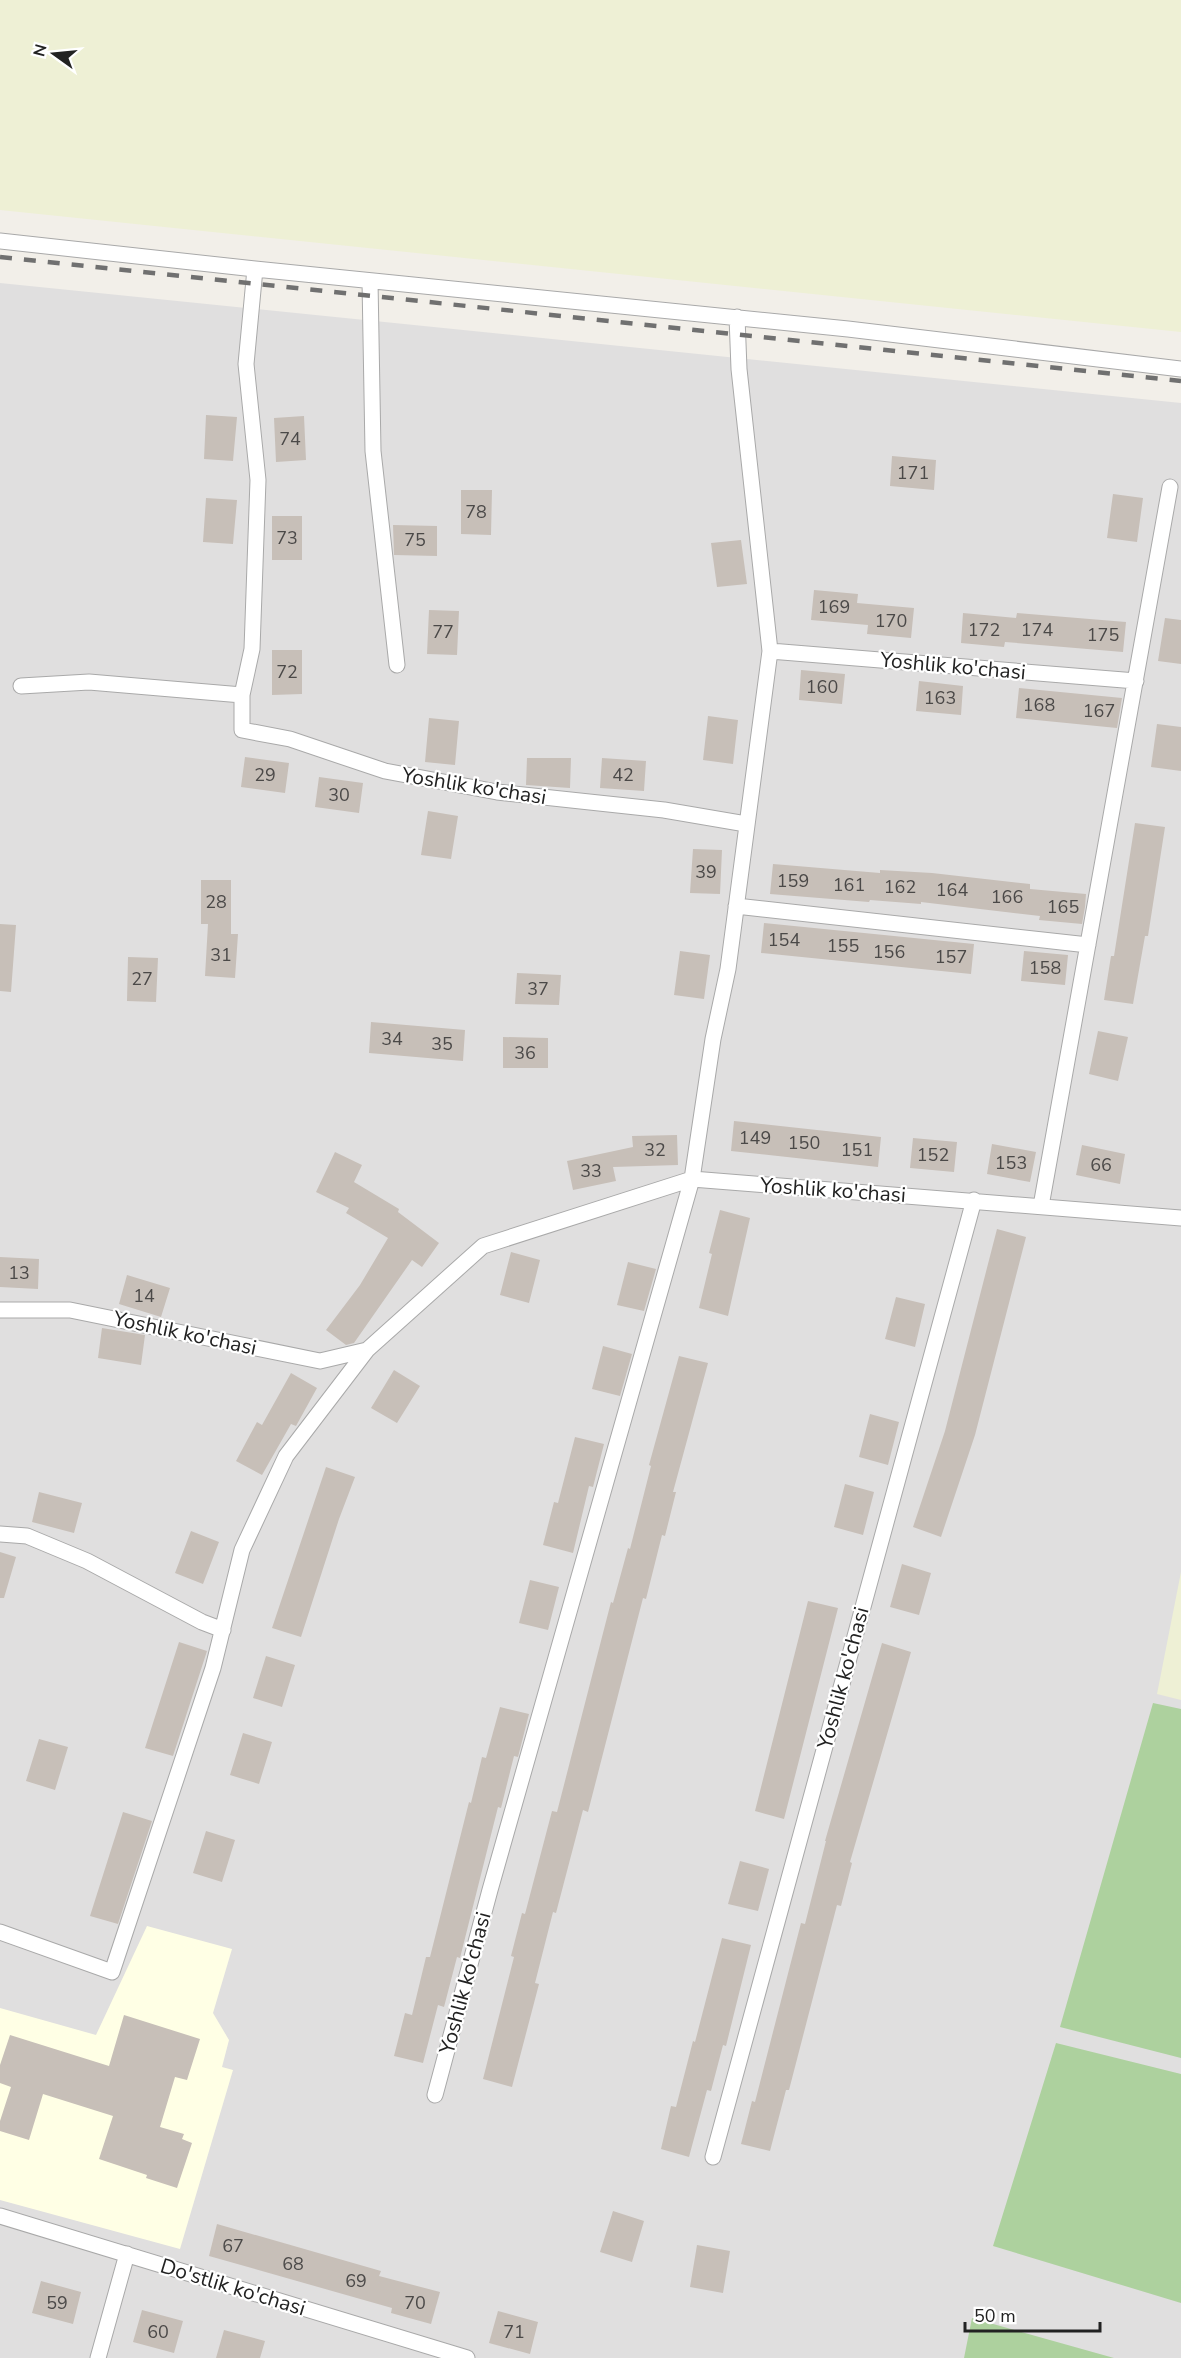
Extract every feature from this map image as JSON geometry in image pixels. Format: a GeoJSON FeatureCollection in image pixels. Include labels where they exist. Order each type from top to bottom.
{"type":"FeatureCollection","features":[{"type":"Feature","properties":{"kind":"street"},"geometry":{"type":"LineString","coordinates":[[0,241],[736,317],[1181,369]]}},
{"type":"Feature","properties":{"kind":"street","name":"Yoshlik ko'chasi"},"geometry":{"type":"LineString","coordinates":[[255,269],[246,364],[258,480],[252,649],[242,694],[242,730],[290,739],[385,771],[497,792],[664,810],[747,824]]}},
{"type":"Feature","properties":{"kind":"street"},"geometry":{"type":"LineString","coordinates":[[370,281],[373,452],[397,665]]}},
{"type":"Feature","properties":{"kind":"street","name":"Yoshlik ko'chasi"},"geometry":{"type":"LineString","coordinates":[[435,2095],[490,1890],[692,1179],[713,1039],[728,969],[770,651],[739,369],[736,317]]}},
{"type":"Feature","properties":{"kind":"street"},"geometry":{"type":"LineString","coordinates":[[1041,1206],[1170,487]]}},
{"type":"Feature","properties":{"kind":"street","name":"Yoshlik ko'chasi"},"geometry":{"type":"LineString","coordinates":[[770,651],[1136,681]]}},
{"type":"Feature","properties":{"kind":"street"},"geometry":{"type":"LineString","coordinates":[[21,686],[89,682],[242,694]]}},
{"type":"Feature","properties":{"kind":"street"},"geometry":{"type":"LineString","coordinates":[[736,906],[1088,945]]}},
{"type":"Feature","properties":{"kind":"street","name":"Yoshlik ko'chasi"},"geometry":{"type":"LineString","coordinates":[[0,1932],[112,1972],[213,1668],[242,1550],[286,1456],[367,1350],[483,1245],[692,1179],[1181,1218]]}},
{"type":"Feature","properties":{"kind":"street","name":"Yoshlik ko'chasi"},"geometry":{"type":"LineString","coordinates":[[713,2157],[974,1200]]}},
{"type":"Feature","properties":{"kind":"street","name":"Yoshlik ko'chasi"},"geometry":{"type":"LineString","coordinates":[[0,1310],[70,1310],[320,1361],[367,1350]]}},
{"type":"Feature","properties":{"kind":"street"},"geometry":{"type":"LineString","coordinates":[[0,1533],[27,1536],[87,1561],[202,1622],[223,1630]]}},
{"type":"Feature","properties":{"kind":"street","name":"Do'stlik ko'chasi"},"geometry":{"type":"LineString","coordinates":[[0,2216],[466,2358]]}},
{"type":"Feature","properties":{"kind":"street"},"geometry":{"type":"LineString","coordinates":[[98,2358],[127,2254]]}},
{"type":"Feature","properties":{"kind":"shaded area"},"geometry":{"type":"Polygon","coordinates":[[[0,0],[1181,0],[1181,332],[0,210],[0,0]]]}},
{"type":"Feature","properties":{"kind":"shaded area"},"geometry":{"type":"Polygon","coordinates":[[[0,283],[1181,403],[1181,2358],[0,2358],[0,283]]]}},
{"type":"Feature","properties":{"kind":"shaded area"},"geometry":{"type":"Polygon","coordinates":[[[1181,1572],[1181,1700],[1157,1694],[1181,1572]]]}},
{"type":"Feature","properties":{"kind":"shaded area"},"geometry":{"type":"Polygon","coordinates":[[[147,1926],[232,1949],[213,2013],[229,2040],[222,2067],[233,2070],[180,2249],[0,2200],[0,2008],[96,2035],[147,1926]]]}},
{"type":"Feature","properties":{"kind":"green space"},"geometry":{"type":"Polygon","coordinates":[[[1153,1703],[1181,1709],[1181,2058],[1060,2027],[1153,1703]]]}},
{"type":"Feature","properties":{"kind":"green space"},"geometry":{"type":"Polygon","coordinates":[[[1056,2043],[1181,2074],[1181,2303],[993,2246],[1056,2043]]]}},
{"type":"Feature","properties":{"kind":"green space"},"geometry":{"type":"Polygon","coordinates":[[[972,2318],[1114,2358],[964,2358],[972,2318]]]}},
{"type":"Feature","properties":{"kind":"building"},"geometry":{"type":"Polygon","coordinates":[[[206,415],[237,417],[233,461],[204,459],[206,415]]]}},
{"type":"Feature","properties":{"kind":"building"},"geometry":{"type":"Polygon","coordinates":[[[304,416],[306,460],[276,462],[274,418],[304,416]]]}},
{"type":"Feature","properties":{"kind":"building"},"geometry":{"type":"Polygon","coordinates":[[[892,456],[936,460],[934,490],[890,486],[892,456]]]}},
{"type":"Feature","properties":{"kind":"building"},"geometry":{"type":"Polygon","coordinates":[[[461,490],[492,490],[491,535],[461,534],[461,490]]]}},
{"type":"Feature","properties":{"kind":"building"},"geometry":{"type":"Polygon","coordinates":[[[1113,494],[1143,498],[1137,542],[1107,538],[1113,494]]]}},
{"type":"Feature","properties":{"kind":"building"},"geometry":{"type":"Polygon","coordinates":[[[206,498],[237,500],[233,544],[203,542],[206,498]]]}},
{"type":"Feature","properties":{"kind":"building"},"geometry":{"type":"Polygon","coordinates":[[[272,516],[302,516],[302,560],[272,560],[272,516]]]}},
{"type":"Feature","properties":{"kind":"building"},"geometry":{"type":"Polygon","coordinates":[[[393,525],[437,526],[437,556],[394,555],[393,525]]]}},
{"type":"Feature","properties":{"kind":"building"},"geometry":{"type":"Polygon","coordinates":[[[741,540],[747,584],[717,587],[711,543],[741,540]]]}},
{"type":"Feature","properties":{"kind":"building"},"geometry":{"type":"Polygon","coordinates":[[[814,590],[858,594],[857,603],[914,608],[911,638],[867,634],[868,625],[811,620],[814,590]]]}},
{"type":"Feature","properties":{"kind":"building"},"geometry":{"type":"Polygon","coordinates":[[[429,610],[459,611],[457,655],[427,654],[429,610]]]}},
{"type":"Feature","properties":{"kind":"building"},"geometry":{"type":"Polygon","coordinates":[[[963,613],[1016,618],[1017,613],[1126,622],[1123,652],[1005,642],[1004,647],[961,643],[963,613]]]}},
{"type":"Feature","properties":{"kind":"building"},"geometry":{"type":"Polygon","coordinates":[[[1165,618],[1181,620],[1181,664],[1158,661],[1165,618]]]}},
{"type":"Feature","properties":{"kind":"building"},"geometry":{"type":"Polygon","coordinates":[[[272,650],[302,650],[302,694],[272,695],[272,650]]]}},
{"type":"Feature","properties":{"kind":"building"},"geometry":{"type":"Polygon","coordinates":[[[801,670],[845,674],[842,704],[799,700],[801,670]]]}},
{"type":"Feature","properties":{"kind":"building"},"geometry":{"type":"Polygon","coordinates":[[[919,681],[963,686],[961,715],[916,711],[919,681]]]}},
{"type":"Feature","properties":{"kind":"building"},"geometry":{"type":"Polygon","coordinates":[[[1019,688],[1122,698],[1117,728],[1016,718],[1019,688]]]}},
{"type":"Feature","properties":{"kind":"building"},"geometry":{"type":"Polygon","coordinates":[[[708,716],[738,720],[733,764],[703,760],[708,716]]]}},
{"type":"Feature","properties":{"kind":"building"},"geometry":{"type":"Polygon","coordinates":[[[429,718],[459,721],[455,765],[425,762],[429,718]]]}},
{"type":"Feature","properties":{"kind":"building"},"geometry":{"type":"Polygon","coordinates":[[[1157,724],[1181,727],[1181,771],[1151,767],[1157,724]]]}},
{"type":"Feature","properties":{"kind":"building"},"geometry":{"type":"Polygon","coordinates":[[[245,757],[289,763],[285,793],[241,787],[245,757]]]}},
{"type":"Feature","properties":{"kind":"building"},"geometry":{"type":"Polygon","coordinates":[[[527,758],[571,758],[570,788],[526,785],[527,758]]]}},
{"type":"Feature","properties":{"kind":"building"},"geometry":{"type":"Polygon","coordinates":[[[602,758],[646,761],[644,791],[600,788],[602,758]]]}},
{"type":"Feature","properties":{"kind":"building"},"geometry":{"type":"Polygon","coordinates":[[[319,777],[363,783],[359,813],[315,807],[319,777]]]}},
{"type":"Feature","properties":{"kind":"building"},"geometry":{"type":"Polygon","coordinates":[[[428,811],[458,816],[451,859],[421,855],[428,811]]]}},
{"type":"Feature","properties":{"kind":"building"},"geometry":{"type":"Polygon","coordinates":[[[1135,823],[1165,827],[1148,936],[1145,936],[1133,1004],[1104,1000],[1111,956],[1114,956],[1135,823]]]}},
{"type":"Feature","properties":{"kind":"building"},"geometry":{"type":"Polygon","coordinates":[[[693,849],[722,850],[720,894],[690,893],[693,849]]]}},
{"type":"Feature","properties":{"kind":"building"},"geometry":{"type":"Polygon","coordinates":[[[773,864],[880,873],[880,870],[932,873],[1030,884],[1030,889],[1086,894],[1085,907],[1082,924],[1039,920],[1040,916],[921,902],[921,904],[870,900],[869,902],[770,894],[773,864]]]}},
{"type":"Feature","properties":{"kind":"building"},"geometry":{"type":"Polygon","coordinates":[[[201,880],[231,880],[231,934],[238,934],[235,978],[205,976],[208,924],[201,924],[201,880]]]}},
{"type":"Feature","properties":{"kind":"building"},"geometry":{"type":"Polygon","coordinates":[[[764,923],[974,944],[971,974],[761,953],[764,923]]]}},
{"type":"Feature","properties":{"kind":"building"},"geometry":{"type":"Polygon","coordinates":[[[0,924],[16,925],[11,992],[0,991],[0,924]]]}},
{"type":"Feature","properties":{"kind":"building"},"geometry":{"type":"Polygon","coordinates":[[[680,951],[710,955],[704,999],[674,995],[680,951]]]}},
{"type":"Feature","properties":{"kind":"building"},"geometry":{"type":"Polygon","coordinates":[[[1024,951],[1068,955],[1065,985],[1021,981],[1024,951]]]}},
{"type":"Feature","properties":{"kind":"building"},"geometry":{"type":"Polygon","coordinates":[[[128,957],[158,958],[156,1002],[127,1001],[128,957]]]}},
{"type":"Feature","properties":{"kind":"building"},"geometry":{"type":"Polygon","coordinates":[[[517,973],[561,975],[559,1005],[515,1004],[517,973]]]}},
{"type":"Feature","properties":{"kind":"building"},"geometry":{"type":"Polygon","coordinates":[[[371,1022],[465,1030],[463,1061],[369,1053],[371,1022]]]}},
{"type":"Feature","properties":{"kind":"building"},"geometry":{"type":"Polygon","coordinates":[[[1098,1031],[1128,1037],[1118,1081],[1089,1074],[1098,1031]]]}},
{"type":"Feature","properties":{"kind":"building"},"geometry":{"type":"Polygon","coordinates":[[[503,1037],[548,1038],[548,1068],[503,1068],[503,1037]]]}},
{"type":"Feature","properties":{"kind":"building"},"geometry":{"type":"Polygon","coordinates":[[[734,1121],[881,1137],[878,1167],[731,1151],[734,1121]]]}},
{"type":"Feature","properties":{"kind":"building"},"geometry":{"type":"Polygon","coordinates":[[[677,1135],[678,1165],[613,1167],[616,1181],[573,1190],[567,1161],[633,1147],[632,1136],[677,1135]]]}},
{"type":"Feature","properties":{"kind":"building"},"geometry":{"type":"Polygon","coordinates":[[[913,1138],[957,1142],[954,1172],[910,1168],[913,1138]]]}},
{"type":"Feature","properties":{"kind":"building"},"geometry":{"type":"Polygon","coordinates":[[[992,1144],[1036,1152],[1030,1182],[987,1174],[992,1144]]]}},
{"type":"Feature","properties":{"kind":"building"},"geometry":{"type":"Polygon","coordinates":[[[1082,1145],[1125,1154],[1120,1184],[1076,1175],[1082,1145]]]}},
{"type":"Feature","properties":{"kind":"building"},"geometry":{"type":"Polygon","coordinates":[[[335,1152],[362,1165],[354,1182],[399,1209],[398,1212],[439,1243],[422,1267],[412,1260],[354,1343],[346,1345],[326,1330],[360,1285],[388,1238],[346,1213],[349,1208],[316,1192],[335,1152]]]}},
{"type":"Feature","properties":{"kind":"building"},"geometry":{"type":"Polygon","coordinates":[[[720,1210],[750,1218],[728,1316],[699,1308],[720,1210]]]}},
{"type":"Feature","properties":{"kind":"building"},"geometry":{"type":"Polygon","coordinates":[[[997,1229],[1026,1237],[975,1435],[941,1537],[913,1527],[945,1431],[997,1229]]]}},
{"type":"Feature","properties":{"kind":"building"},"geometry":{"type":"Polygon","coordinates":[[[511,1252],[540,1260],[529,1303],[500,1295],[511,1252]]]}},
{"type":"Feature","properties":{"kind":"building"},"geometry":{"type":"Polygon","coordinates":[[[0,1257],[39,1259],[38,1289],[0,1287],[0,1257]]]}},
{"type":"Feature","properties":{"kind":"building"},"geometry":{"type":"Polygon","coordinates":[[[628,1262],[656,1269],[644,1311],[617,1305],[628,1262]]]}},
{"type":"Feature","properties":{"kind":"building"},"geometry":{"type":"Polygon","coordinates":[[[127,1275],[170,1288],[161,1317],[119,1304],[127,1275]]]}},
{"type":"Feature","properties":{"kind":"building"},"geometry":{"type":"Polygon","coordinates":[[[896,1297],[925,1304],[915,1347],[885,1339],[896,1297]]]}},
{"type":"Feature","properties":{"kind":"building"},"geometry":{"type":"Polygon","coordinates":[[[102,1328],[145,1335],[141,1365],[98,1358],[102,1328]]]}},
{"type":"Feature","properties":{"kind":"building"},"geometry":{"type":"Polygon","coordinates":[[[603,1346],[632,1354],[620,1396],[592,1389],[603,1346]]]}},
{"type":"Feature","properties":{"kind":"building"},"geometry":{"type":"Polygon","coordinates":[[[679,1356],[708,1363],[673,1492],[676,1492],[665,1536],[662,1535],[646,1599],[643,1598],[588,1812],[583,1810],[556,1913],[553,1912],[535,1983],[539,1984],[512,2087],[483,2079],[514,1957],[511,1956],[522,1913],[525,1914],[552,1811],[557,1812],[611,1602],[613,1603],[628,1548],[630,1549],[651,1466],[649,1465],[679,1356]]]}},
{"type":"Feature","properties":{"kind":"building"},"geometry":{"type":"Polygon","coordinates":[[[394,1370],[420,1386],[397,1423],[371,1408],[394,1370]]]}},
{"type":"Feature","properties":{"kind":"building"},"geometry":{"type":"Polygon","coordinates":[[[291,1373],[317,1388],[296,1426],[291,1424],[262,1475],[236,1461],[257,1422],[262,1425],[291,1373]]]}},
{"type":"Feature","properties":{"kind":"building"},"geometry":{"type":"Polygon","coordinates":[[[870,1414],[899,1422],[888,1465],[859,1457],[870,1414]]]}},
{"type":"Feature","properties":{"kind":"building"},"geometry":{"type":"Polygon","coordinates":[[[575,1437],[604,1444],[593,1487],[589,1486],[573,1553],[543,1545],[554,1502],[558,1503],[575,1437]]]}},
{"type":"Feature","properties":{"kind":"building"},"geometry":{"type":"Polygon","coordinates":[[[326,1467],[355,1477],[301,1637],[272,1628],[326,1467]]]}},
{"type":"Feature","properties":{"kind":"building"},"geometry":{"type":"Polygon","coordinates":[[[845,1484],[874,1492],[863,1535],[834,1527],[845,1484]]]}},
{"type":"Feature","properties":{"kind":"building"},"geometry":{"type":"Polygon","coordinates":[[[39,1492],[82,1503],[74,1533],[32,1522],[39,1492]]]}},
{"type":"Feature","properties":{"kind":"building"},"geometry":{"type":"Polygon","coordinates":[[[191,1531],[219,1542],[203,1584],[175,1573],[191,1531]]]}},
{"type":"Feature","properties":{"kind":"building"},"geometry":{"type":"Polygon","coordinates":[[[0,1552],[16,1557],[4,1598],[0,1598],[0,1552]]]}},
{"type":"Feature","properties":{"kind":"building"},"geometry":{"type":"Polygon","coordinates":[[[902,1564],[931,1573],[919,1615],[890,1607],[902,1564]]]}},
{"type":"Feature","properties":{"kind":"building"},"geometry":{"type":"Polygon","coordinates":[[[530,1580],[559,1587],[548,1630],[519,1623],[530,1580]]]}},
{"type":"Feature","properties":{"kind":"building"},"geometry":{"type":"Polygon","coordinates":[[[808,1601],[838,1608],[784,1819],[755,1811],[808,1601]]]}},
{"type":"Feature","properties":{"kind":"building"},"geometry":{"type":"Polygon","coordinates":[[[179,1642],[207,1651],[173,1756],[145,1748],[179,1642]]]}},
{"type":"Feature","properties":{"kind":"building"},"geometry":{"type":"Polygon","coordinates":[[[882,1643],[911,1652],[850,1862],[852,1863],[841,1906],[837,1905],[789,2090],[786,2090],[770,2151],[741,2144],[752,2101],[755,2102],[801,1923],[805,1924],[825,1841],[882,1643]]]}},
{"type":"Feature","properties":{"kind":"building"},"geometry":{"type":"Polygon","coordinates":[[[266,1656],[295,1665],[282,1707],[253,1698],[266,1656]]]}},
{"type":"Feature","properties":{"kind":"building"},"geometry":{"type":"Polygon","coordinates":[[[500,1707],[529,1714],[518,1757],[514,1756],[501,1808],[498,1807],[460,1958],[457,1957],[444,2007],[438,2005],[423,2063],[394,2056],[405,2013],[412,2015],[426,1957],[430,1957],[469,1802],[471,1803],[482,1757],[486,1758],[500,1707]]]}},
{"type":"Feature","properties":{"kind":"building"},"geometry":{"type":"Polygon","coordinates":[[[243,1733],[272,1742],[259,1784],[230,1775],[243,1733]]]}},
{"type":"Feature","properties":{"kind":"building"},"geometry":{"type":"Polygon","coordinates":[[[39,1739],[68,1747],[55,1790],[26,1781],[39,1739]]]}},
{"type":"Feature","properties":{"kind":"building"},"geometry":{"type":"Polygon","coordinates":[[[123,1812],[152,1821],[118,1924],[90,1916],[123,1812]]]}},
{"type":"Feature","properties":{"kind":"building"},"geometry":{"type":"Polygon","coordinates":[[[206,1831],[235,1840],[222,1882],[193,1873],[206,1831]]]}},
{"type":"Feature","properties":{"kind":"building"},"geometry":{"type":"Polygon","coordinates":[[[740,1861],[769,1869],[758,1911],[728,1904],[740,1861]]]}},
{"type":"Feature","properties":{"kind":"building"},"geometry":{"type":"Polygon","coordinates":[[[722,1938],[751,1945],[726,2046],[723,2045],[711,2091],[707,2090],[689,2157],[661,2149],[671,2106],[676,2107],[693,2041],[695,2042],[722,1938]]]}},
{"type":"Feature","properties":{"kind":"building"},"geometry":{"type":"Polygon","coordinates":[[[124,2015],[200,2039],[187,2080],[175,2077],[160,2127],[184,2134],[182,2139],[192,2143],[177,2188],[99,2159],[113,2116],[43,2094],[29,2140],[0,2131],[0,2121],[11,2087],[0,2083],[0,2065],[10,2035],[109,2066],[124,2015]]]}},
{"type":"Feature","properties":{"kind":"building"},"geometry":{"type":"Polygon","coordinates":[[[613,2211],[644,2221],[632,2262],[600,2252],[613,2211]]]}},
{"type":"Feature","properties":{"kind":"building"},"geometry":{"type":"Polygon","coordinates":[[[217,2224],[381,2271],[379,2276],[440,2292],[431,2324],[391,2313],[392,2308],[209,2256],[217,2224]]]}},
{"type":"Feature","properties":{"kind":"building"},"geometry":{"type":"Polygon","coordinates":[[[697,2245],[730,2251],[723,2293],[690,2287],[697,2245]]]}},
{"type":"Feature","properties":{"kind":"building"},"geometry":{"type":"Polygon","coordinates":[[[41,2281],[81,2292],[73,2324],[32,2313],[41,2281]]]}},
{"type":"Feature","properties":{"kind":"building"},"geometry":{"type":"Polygon","coordinates":[[[142,2310],[183,2321],[174,2353],[133,2342],[142,2310]]]}},
{"type":"Feature","properties":{"kind":"building"},"geometry":{"type":"Polygon","coordinates":[[[498,2311],[538,2322],[530,2354],[489,2343],[498,2311]]]}},
{"type":"Feature","properties":{"kind":"building"},"geometry":{"type":"Polygon","coordinates":[[[224,2330],[265,2341],[260,2358],[216,2358],[224,2330]]]}},
{"type":"Feature","properties":{"kind":"railway"},"geometry":{"type":"LineString","coordinates":[[0,257],[1181,381]]}}]}
